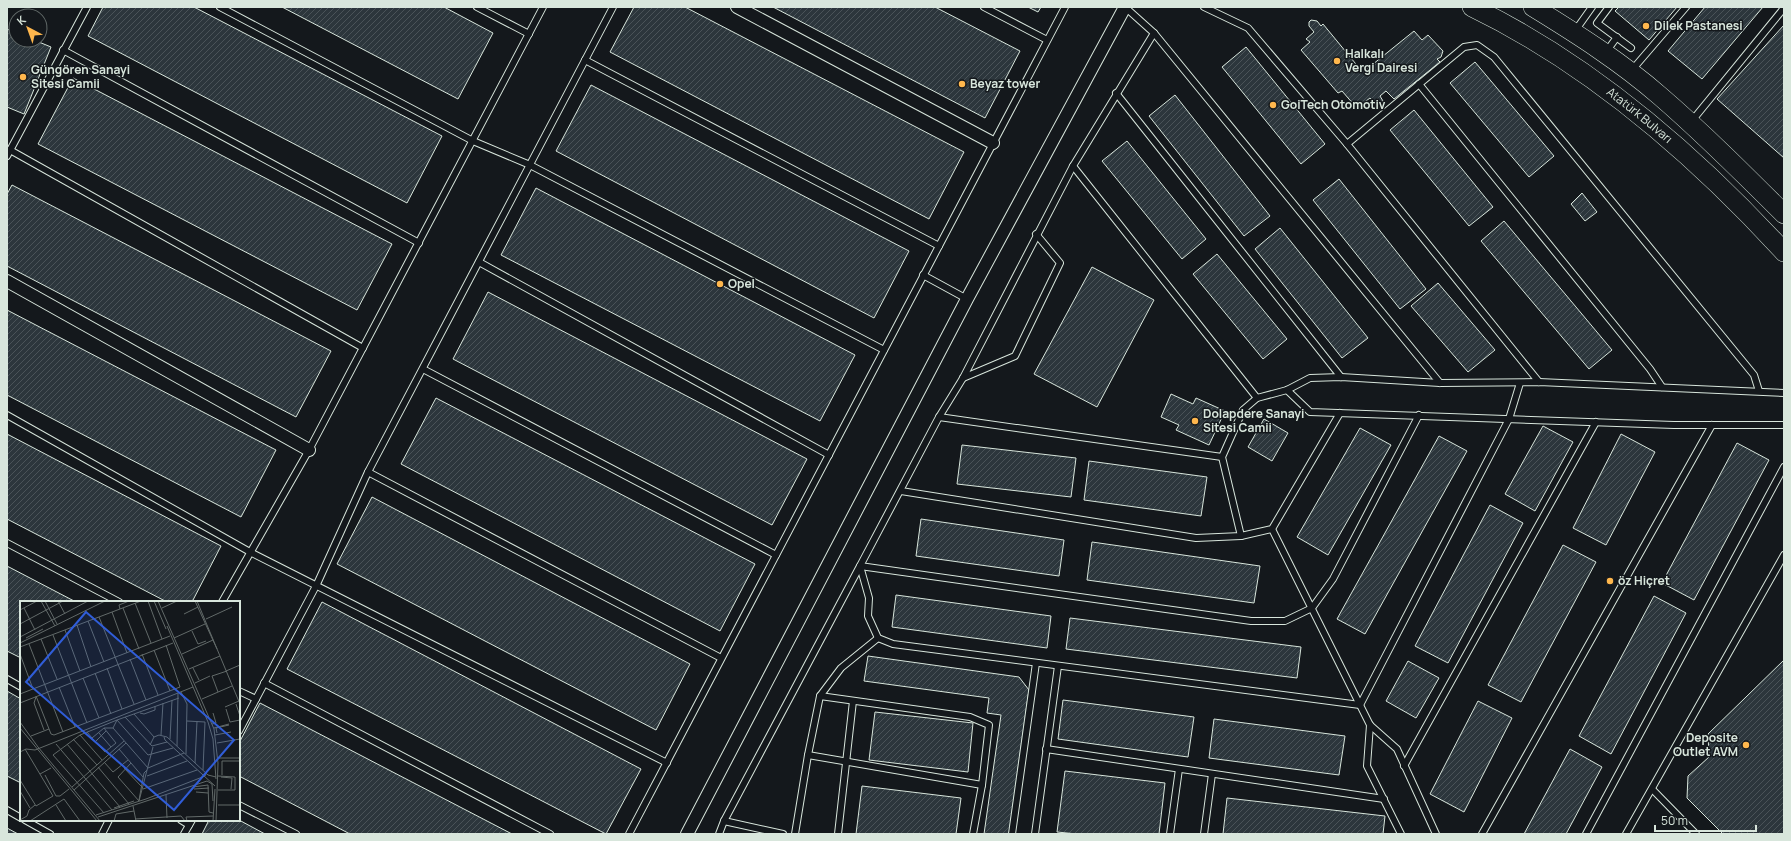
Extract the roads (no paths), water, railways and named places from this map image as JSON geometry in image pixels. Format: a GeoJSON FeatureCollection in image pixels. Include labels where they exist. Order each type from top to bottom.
{"type":"FeatureCollection","features":[{"type":"Feature","properties":{"kind":"main road","name":"Atatürk Bulvarı"},"geometry":{"type":"LineString","coordinates":[[1472,7],[1503,22],[1565,60],[1644,117],[1700,168],[1784,252]]}},
{"type":"Feature","properties":{"kind":"main road"},"geometry":{"type":"LineString","coordinates":[[1541,9],[1659,95],[1718,148],[1784,214]]}},
{"type":"Feature","properties":{"kind":"street"},"geometry":{"type":"LineString","coordinates":[[737,7],[993,143]]}},
{"type":"Feature","properties":{"kind":"street"},"geometry":{"type":"LineString","coordinates":[[686,834],[967,299],[1125,7]]}},
{"type":"Feature","properties":{"kind":"street"},"geometry":{"type":"LineString","coordinates":[[7,282],[309,450]]}},
{"type":"Feature","properties":{"kind":"lane"},"geometry":{"type":"LineString","coordinates":[[7,156],[87,7]]}},
{"type":"Feature","properties":{"kind":"lane"},"geometry":{"type":"LineString","coordinates":[[220,7],[473,141],[530,165],[884,350]]}},
{"type":"Feature","properties":{"kind":"lane"},"geometry":{"type":"LineString","coordinates":[[476,7],[529,34]]}},
{"type":"Feature","properties":{"kind":"lane"},"geometry":{"type":"LineString","coordinates":[[223,601],[309,450],[543,7]]}},
{"type":"Feature","properties":{"kind":"lane"},"geometry":{"type":"LineString","coordinates":[[240,729],[317,584],[368,472],[613,7]]}},
{"type":"Feature","properties":{"kind":"lane"},"geometry":{"type":"LineString","coordinates":[[984,7],[1047,40]]}},
{"type":"Feature","properties":{"kind":"lane"},"geometry":{"type":"LineString","coordinates":[[629,834],[1065,7]]}},
{"type":"Feature","properties":{"kind":"lane"},"geometry":{"type":"LineString","coordinates":[[1125,7],[1154,33],[1440,383]]}},
{"type":"Feature","properties":{"kind":"lane"},"geometry":{"type":"LineString","coordinates":[[1204,7],[1248,28],[1347,144],[1539,382]]}},
{"type":"Feature","properties":{"kind":"lane"},"geometry":{"type":"LineString","coordinates":[[1574,32],[1592,7]]}},
{"type":"Feature","properties":{"kind":"lane"},"geometry":{"type":"LineString","coordinates":[[1609,7],[1597,23],[1631,48]]}},
{"type":"Feature","properties":{"kind":"lane"},"geometry":{"type":"LineString","coordinates":[[1630,73],[1686,7]]}},
{"type":"Feature","properties":{"kind":"lane"},"geometry":{"type":"LineString","coordinates":[[1690,123],[1784,8]]}},
{"type":"Feature","properties":{"kind":"lane"},"geometry":{"type":"LineString","coordinates":[[719,834],[724,821],[901,491],[939,417],[963,378],[1036,234],[1073,166],[1116,93],[1154,33]]}},
{"type":"Feature","properties":{"kind":"lane"},"geometry":{"type":"LineString","coordinates":[[1604,54],[1617,37]]}},
{"type":"Feature","properties":{"kind":"lane"},"geometry":{"type":"LineString","coordinates":[[1347,144],[1464,47],[1477,46],[1494,57],[1754,375],[1759,391]]}},
{"type":"Feature","properties":{"kind":"lane"},"geometry":{"type":"LineString","coordinates":[[63,50],[419,243]]}},
{"type":"Feature","properties":{"kind":"lane"},"geometry":{"type":"LineString","coordinates":[[585,60],[939,246]]}},
{"type":"Feature","properties":{"kind":"lane"},"geometry":{"type":"LineString","coordinates":[[1419,84],[1650,369],[1662,387]]}},
{"type":"Feature","properties":{"kind":"lane"},"geometry":{"type":"LineString","coordinates":[[1116,93],[1341,378]]}},
{"type":"Feature","properties":{"kind":"lane"},"geometry":{"type":"LineString","coordinates":[[10,150],[363,348]]}},
{"type":"Feature","properties":{"kind":"lane"},"geometry":{"type":"LineString","coordinates":[[1073,166],[1257,398]]}},
{"type":"Feature","properties":{"kind":"lane"},"geometry":{"type":"LineString","coordinates":[[963,378],[1015,356],[1060,263],[1036,234]]}},
{"type":"Feature","properties":{"kind":"lane"},"geometry":{"type":"LineString","coordinates":[[479,262],[829,454]]}},
{"type":"Feature","properties":{"kind":"lane"},"geometry":{"type":"LineString","coordinates":[[923,275],[967,299]]}},
{"type":"Feature","properties":{"kind":"lane"},"geometry":{"type":"LineString","coordinates":[[422,369],[776,555]]}},
{"type":"Feature","properties":{"kind":"lane"},"geometry":{"type":"LineString","coordinates":[[1241,536],[1222,457],[1244,410],[1257,398],[1287,390],[1310,378],[1440,383],[1539,382],[1784,393]]}},
{"type":"Feature","properties":{"kind":"lane"},"geometry":{"type":"LineString","coordinates":[[1360,705],[1509,418],[1520,383]]}},
{"type":"Feature","properties":{"kind":"lane"},"geometry":{"type":"LineString","coordinates":[[1287,390],[1310,412],[1596,422],[1784,425]]}},
{"type":"Feature","properties":{"kind":"lane"},"geometry":{"type":"LineString","coordinates":[[901,491],[1196,538],[1241,536],[1272,529],[1340,413]]}},
{"type":"Feature","properties":{"kind":"lane"},"geometry":{"type":"LineString","coordinates":[[7,415],[250,552],[317,584],[667,763]]}},
{"type":"Feature","properties":{"kind":"lane"},"geometry":{"type":"LineString","coordinates":[[860,566],[1252,621],[1285,621],[1312,608],[1333,579],[1419,415]]}},
{"type":"Feature","properties":{"kind":"lane"},"geometry":{"type":"LineString","coordinates":[[939,417],[1222,457]]}},
{"type":"Feature","properties":{"kind":"lane"},"geometry":{"type":"LineString","coordinates":[[1404,766],[1596,422]]}},
{"type":"Feature","properties":{"kind":"lane"},"geometry":{"type":"LineString","coordinates":[[1482,834],[1712,425]]}},
{"type":"Feature","properties":{"kind":"lane"},"geometry":{"type":"LineString","coordinates":[[1586,834],[1784,467]]}},
{"type":"Feature","properties":{"kind":"lane"},"geometry":{"type":"LineString","coordinates":[[368,472],[721,658]]}},
{"type":"Feature","properties":{"kind":"lane"},"geometry":{"type":"LineString","coordinates":[[1272,529],[1370,725],[1397,749],[1436,834]]}},
{"type":"Feature","properties":{"kind":"lane"},"geometry":{"type":"LineString","coordinates":[[7,543],[117,601]]}},
{"type":"Feature","properties":{"kind":"lane"},"geometry":{"type":"LineString","coordinates":[[1626,834],[1782,563],[1784,555]]}},
{"type":"Feature","properties":{"kind":"lane"},"geometry":{"type":"LineString","coordinates":[[860,566],[869,598],[868,616],[878,638],[893,644],[1360,705]]}},
{"type":"Feature","properties":{"kind":"lane"},"geometry":{"type":"LineString","coordinates":[[795,834],[808,755],[820,696],[841,668],[878,638]]}},
{"type":"Feature","properties":{"kind":"lane"},"geometry":{"type":"LineString","coordinates":[[1012,834],[1036,663]]}},
{"type":"Feature","properties":{"kind":"lane"},"geometry":{"type":"LineString","coordinates":[[1035,834],[1058,666]]}},
{"type":"Feature","properties":{"kind":"lane"},"geometry":{"type":"LineString","coordinates":[[7,680],[20,686]]}},
{"type":"Feature","properties":{"kind":"lane"},"geometry":{"type":"LineString","coordinates":[[264,683],[550,834]]}},
{"type":"Feature","properties":{"kind":"lane"},"geometry":{"type":"LineString","coordinates":[[240,691],[256,699]]}},
{"type":"Feature","properties":{"kind":"lane"},"geometry":{"type":"LineString","coordinates":[[820,696],[970,717],[990,725],[982,785],[973,834]]}},
{"type":"Feature","properties":{"kind":"lane"},"geometry":{"type":"LineString","coordinates":[[838,834],[853,701]]}},
{"type":"Feature","properties":{"kind":"lane"},"geometry":{"type":"LineString","coordinates":[[1370,725],[1367,766],[1401,834]]}},
{"type":"Feature","properties":{"kind":"lane"},"geometry":{"type":"LineString","coordinates":[[1046,749],[1384,799]]}},
{"type":"Feature","properties":{"kind":"lane"},"geometry":{"type":"LineString","coordinates":[[808,755],[982,785]]}},
{"type":"Feature","properties":{"kind":"lane"},"geometry":{"type":"LineString","coordinates":[[1170,834],[1179,769]]}},
{"type":"Feature","properties":{"kind":"lane"},"geometry":{"type":"LineString","coordinates":[[1204,834],[1212,774]]}},
{"type":"Feature","properties":{"kind":"lane"},"geometry":{"type":"LineString","coordinates":[[1652,789],[1696,834]]}},
{"type":"Feature","properties":{"kind":"lane"},"geometry":{"type":"LineString","coordinates":[[240,806],[296,834]]}},
{"type":"Feature","properties":{"kind":"lane"},"geometry":{"type":"LineString","coordinates":[[7,810],[20,817]]}},
{"type":"Feature","properties":{"kind":"lane"},"geometry":{"type":"LineString","coordinates":[[27,821],[50,834]]}},
{"type":"Feature","properties":{"kind":"lane"},"geometry":{"type":"LineString","coordinates":[[102,834],[108,821]]}},
{"type":"Feature","properties":{"kind":"lane"},"geometry":{"type":"LineString","coordinates":[[724,821],[783,834]]}},
{"type":"Feature","properties":{"kind":"lane"},"geometry":{"type":"LineString","coordinates":[[184,834],[191,822]]}},
{"type":"Feature","properties":{"kind":"place","name":"Dilek Pastanesi"},"geometry":{"type":"Point","coordinates":[1646,26]}},
{"type":"Feature","properties":{"kind":"place","name":"Halkalı Vergi Dairesi"},"geometry":{"type":"Point","coordinates":[1337,61]}},
{"type":"Feature","properties":{"kind":"place","name":"Güngören Sanayi Sitesi Camii"},"geometry":{"type":"Point","coordinates":[23,77]}},
{"type":"Feature","properties":{"kind":"place","name":"Beyaz tower"},"geometry":{"type":"Point","coordinates":[962,84]}},
{"type":"Feature","properties":{"kind":"place","name":"GoiTech Otomotiv"},"geometry":{"type":"Point","coordinates":[1273,105]}},
{"type":"Feature","properties":{"kind":"place","name":"Opel"},"geometry":{"type":"Point","coordinates":[720,284]}},
{"type":"Feature","properties":{"kind":"place","name":"Dolapdere Sanayi Sitesi Camii"},"geometry":{"type":"Point","coordinates":[1195,421]}},
{"type":"Feature","properties":{"kind":"place","name":"öz Hiçret"},"geometry":{"type":"Point","coordinates":[1610,581]}},
{"type":"Feature","properties":{"kind":"place","name":"Deposite Outlet AVM"},"geometry":{"type":"Point","coordinates":[1746,745]}}]}
